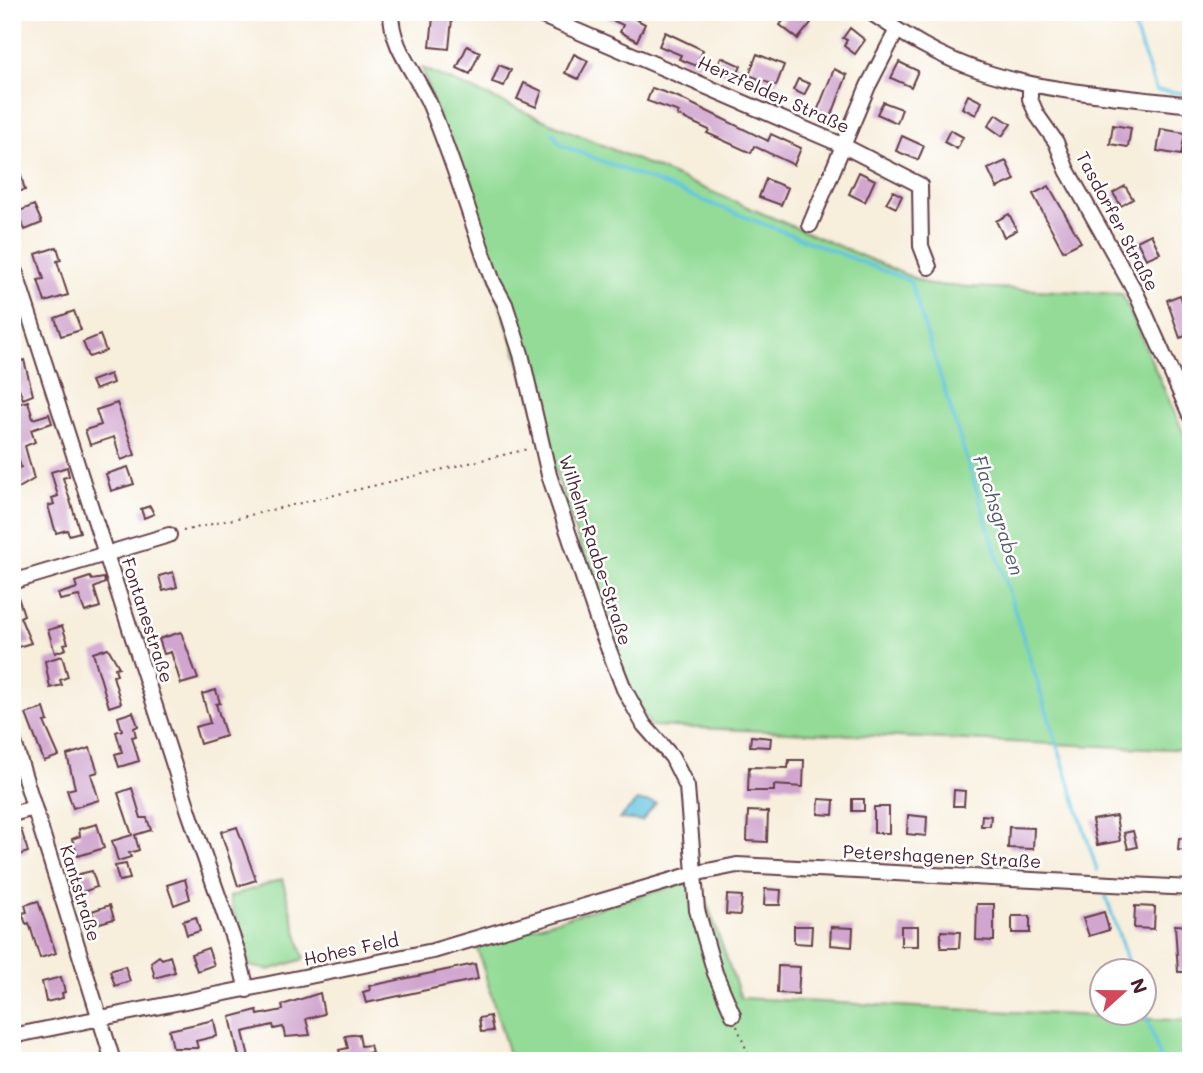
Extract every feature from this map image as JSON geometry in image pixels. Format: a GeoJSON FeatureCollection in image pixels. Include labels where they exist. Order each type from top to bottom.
{"type":"FeatureCollection","features":[{"type":"Feature","properties":{"kind":"street","name":"Wilhelm-Raabe-Straße"},"geometry":{"type":"LineString","coordinates":[[391,12],[391,23],[405,66],[429,102],[493,282],[505,304],[521,354],[549,475],[624,689],[645,725],[672,757],[687,787],[693,874],[701,927],[733,1015]]}},
{"type":"Feature","properties":{"kind":"street","name":"Herzfelder Straße"},"geometry":{"type":"LineString","coordinates":[[533,12],[842,145],[920,186],[921,246],[929,267]]}},
{"type":"Feature","properties":{"kind":"street"},"geometry":{"type":"LineString","coordinates":[[870,12],[954,61],[1030,84],[1191,105]]}},
{"type":"Feature","properties":{"kind":"street"},"geometry":{"type":"LineString","coordinates":[[810,225],[842,145],[897,30]]}},
{"type":"Feature","properties":{"kind":"street","name":"Tasdorfer Straße"},"geometry":{"type":"LineString","coordinates":[[1030,84],[1030,99],[1037,115],[1056,142],[1067,170],[1137,295],[1191,418]]}},
{"type":"Feature","properties":{"kind":"street","name":"Fontanestraße"},"geometry":{"type":"LineString","coordinates":[[12,262],[189,813],[237,950],[247,990]]}},
{"type":"Feature","properties":{"kind":"street"},"geometry":{"type":"LineString","coordinates":[[12,583],[169,535]]}},
{"type":"Feature","properties":{"kind":"street","name":"Kantstraße"},"geometry":{"type":"LineString","coordinates":[[12,736],[113,1061]]}},
{"type":"Feature","properties":{"kind":"street"},"geometry":{"type":"LineString","coordinates":[[12,814],[34,808]]}},
{"type":"Feature","properties":{"kind":"street","name":"Petershagener Straße"},"geometry":{"type":"LineString","coordinates":[[693,874],[737,865],[768,865],[1191,888]]}},
{"type":"Feature","properties":{"kind":"street","name":"Hohes Feld"},"geometry":{"type":"LineString","coordinates":[[12,1036],[433,951],[693,874]]}},
{"type":"Feature","properties":{"kind":"path"},"geometry":{"type":"LineString","coordinates":[[169,535],[543,446]]}},
{"type":"Feature","properties":{"kind":"path"},"geometry":{"type":"LineString","coordinates":[[733,1015],[751,1061]]}},
{"type":"Feature","properties":{"kind":"green space"},"geometry":{"type":"Polygon","coordinates":[[[422,68],[930,285],[1122,294],[1191,450],[1191,750],[651,726],[627,688],[422,68]]]}},
{"type":"Feature","properties":{"kind":"green space"},"geometry":{"type":"Polygon","coordinates":[[[282,879],[304,959],[269,970],[249,966],[229,897],[282,879]]]}},
{"type":"Feature","properties":{"kind":"green space"},"geometry":{"type":"Polygon","coordinates":[[[698,879],[741,998],[1088,1016],[1088,1028],[1158,1028],[1158,1019],[1191,1021],[1191,1061],[511,1061],[476,944],[698,879]]]}},
{"type":"Feature","properties":{"kind":"water"},"geometry":{"type":"Polygon","coordinates":[[[637,801],[656,803],[642,821],[619,819],[637,801]]]}},
{"type":"Feature","properties":{"kind":"building"},"geometry":{"type":"Polygon","coordinates":[[[594,12],[622,12],[645,24],[637,41],[620,32],[623,25],[594,12]]]}},
{"type":"Feature","properties":{"kind":"building"},"geometry":{"type":"Polygon","coordinates":[[[790,12],[798,12],[811,23],[798,39],[780,25],[790,12]]]}},
{"type":"Feature","properties":{"kind":"building"},"geometry":{"type":"Polygon","coordinates":[[[433,17],[452,19],[449,49],[430,47],[433,17]]]}},
{"type":"Feature","properties":{"kind":"building"},"geometry":{"type":"Polygon","coordinates":[[[850,28],[865,40],[855,54],[844,46],[847,40],[843,38],[850,28]]]}},
{"type":"Feature","properties":{"kind":"building"},"geometry":{"type":"Polygon","coordinates":[[[665,32],[703,50],[697,66],[679,59],[681,55],[659,46],[665,32]]]}},
{"type":"Feature","properties":{"kind":"building"},"geometry":{"type":"Polygon","coordinates":[[[467,46],[480,52],[470,74],[457,68],[467,46]]]}},
{"type":"Feature","properties":{"kind":"building"},"geometry":{"type":"Polygon","coordinates":[[[574,54],[588,61],[578,79],[565,73],[574,54]]]}},
{"type":"Feature","properties":{"kind":"building"},"geometry":{"type":"Polygon","coordinates":[[[757,54],[784,65],[776,86],[749,75],[757,54]]]}},
{"type":"Feature","properties":{"kind":"building"},"geometry":{"type":"Polygon","coordinates":[[[721,57],[741,66],[736,78],[716,70],[721,57]]]}},
{"type":"Feature","properties":{"kind":"building"},"geometry":{"type":"Polygon","coordinates":[[[899,62],[918,71],[911,87],[891,78],[899,62]]]}},
{"type":"Feature","properties":{"kind":"building"},"geometry":{"type":"Polygon","coordinates":[[[499,65],[511,70],[504,86],[492,82],[499,65]]]}},
{"type":"Feature","properties":{"kind":"building"},"geometry":{"type":"Polygon","coordinates":[[[834,69],[847,75],[830,120],[816,114],[834,69]]]}},
{"type":"Feature","properties":{"kind":"building"},"geometry":{"type":"Polygon","coordinates":[[[798,79],[810,84],[804,95],[793,90],[798,79]]]}},
{"type":"Feature","properties":{"kind":"building"},"geometry":{"type":"Polygon","coordinates":[[[524,83],[542,91],[536,107],[517,99],[524,83]]]}},
{"type":"Feature","properties":{"kind":"building"},"geometry":{"type":"Polygon","coordinates":[[[652,88],[678,97],[768,141],[771,134],[801,148],[794,165],[754,146],[751,153],[707,133],[709,130],[677,115],[679,112],[647,101],[652,88]]]}},
{"type":"Feature","properties":{"kind":"building"},"geometry":{"type":"Polygon","coordinates":[[[968,95],[982,102],[976,115],[962,108],[968,95]]]}},
{"type":"Feature","properties":{"kind":"building"},"geometry":{"type":"Polygon","coordinates":[[[883,102],[902,109],[897,123],[877,114],[883,102]]]}},
{"type":"Feature","properties":{"kind":"building"},"geometry":{"type":"Polygon","coordinates":[[[996,114],[1011,124],[1002,136],[988,126],[996,114]]]}},
{"type":"Feature","properties":{"kind":"building"},"geometry":{"type":"Polygon","coordinates":[[[1113,125],[1131,128],[1128,147],[1110,144],[1113,125]]]}},
{"type":"Feature","properties":{"kind":"building"},"geometry":{"type":"Polygon","coordinates":[[[1161,129],[1185,133],[1181,155],[1157,151],[1161,129]]]}},
{"type":"Feature","properties":{"kind":"building"},"geometry":{"type":"Polygon","coordinates":[[[950,130],[963,137],[957,149],[944,142],[950,130]]]}},
{"type":"Feature","properties":{"kind":"building"},"geometry":{"type":"Polygon","coordinates":[[[902,136],[924,146],[918,160],[896,151],[902,136]]]}},
{"type":"Feature","properties":{"kind":"building"},"geometry":{"type":"Polygon","coordinates":[[[12,155],[15,155],[25,190],[12,193],[12,155]]]}},
{"type":"Feature","properties":{"kind":"building"},"geometry":{"type":"Polygon","coordinates":[[[1006,161],[1015,180],[997,188],[988,169],[1006,161]]]}},
{"type":"Feature","properties":{"kind":"building"},"geometry":{"type":"Polygon","coordinates":[[[859,172],[875,180],[865,202],[849,194],[859,172]]]}},
{"type":"Feature","properties":{"kind":"building"},"geometry":{"type":"Polygon","coordinates":[[[766,179],[788,188],[781,205],[759,197],[766,179]]]}},
{"type":"Feature","properties":{"kind":"building"},"geometry":{"type":"Polygon","coordinates":[[[1049,186],[1081,242],[1063,251],[1033,194],[1049,186]]]}},
{"type":"Feature","properties":{"kind":"building"},"geometry":{"type":"Polygon","coordinates":[[[1125,186],[1133,199],[1121,206],[1113,193],[1125,186]]]}},
{"type":"Feature","properties":{"kind":"building"},"geometry":{"type":"Polygon","coordinates":[[[893,191],[902,196],[896,208],[886,203],[893,191]]]}},
{"type":"Feature","properties":{"kind":"building"},"geometry":{"type":"Polygon","coordinates":[[[34,205],[42,223],[25,230],[17,212],[34,205]]]}},
{"type":"Feature","properties":{"kind":"building"},"geometry":{"type":"Polygon","coordinates":[[[1009,214],[1017,230],[1004,237],[996,221],[1009,214]]]}},
{"type":"Feature","properties":{"kind":"building"},"geometry":{"type":"Polygon","coordinates":[[[1151,234],[1160,253],[1146,259],[1137,241],[1151,234]]]}},
{"type":"Feature","properties":{"kind":"building"},"geometry":{"type":"Polygon","coordinates":[[[57,247],[61,260],[57,261],[68,295],[45,302],[38,280],[44,279],[36,254],[57,247]]]}},
{"type":"Feature","properties":{"kind":"building"},"geometry":{"type":"Polygon","coordinates":[[[1180,295],[1186,312],[1191,310],[1191,334],[1180,338],[1167,300],[1180,295]]]}},
{"type":"Feature","properties":{"kind":"building"},"geometry":{"type":"Polygon","coordinates":[[[74,311],[81,330],[61,336],[55,318],[74,311]]]}},
{"type":"Feature","properties":{"kind":"building"},"geometry":{"type":"Polygon","coordinates":[[[100,335],[106,351],[89,357],[83,342],[100,335]]]}},
{"type":"Feature","properties":{"kind":"building"},"geometry":{"type":"Polygon","coordinates":[[[24,360],[33,395],[23,399],[16,380],[12,382],[12,364],[24,360]]]}},
{"type":"Feature","properties":{"kind":"building"},"geometry":{"type":"Polygon","coordinates":[[[110,374],[113,383],[95,390],[91,381],[110,374]]]}},
{"type":"Feature","properties":{"kind":"building"},"geometry":{"type":"Polygon","coordinates":[[[28,401],[33,419],[49,414],[52,423],[31,430],[35,442],[25,446],[34,479],[12,492],[12,470],[21,467],[15,449],[12,450],[12,429],[20,427],[13,405],[28,401]]]}},
{"type":"Feature","properties":{"kind":"building"},"geometry":{"type":"Polygon","coordinates":[[[117,403],[135,455],[121,460],[114,437],[90,445],[85,430],[101,425],[96,410],[117,403]]]}},
{"type":"Feature","properties":{"kind":"building"},"geometry":{"type":"Polygon","coordinates":[[[67,467],[69,476],[63,478],[80,532],[69,535],[67,530],[56,533],[48,506],[54,504],[52,498],[58,496],[51,472],[67,467]]]}},
{"type":"Feature","properties":{"kind":"building"},"geometry":{"type":"Polygon","coordinates":[[[128,467],[134,484],[111,491],[106,474],[128,467]]]}},
{"type":"Feature","properties":{"kind":"building"},"geometry":{"type":"Polygon","coordinates":[[[150,506],[154,514],[144,518],[141,509],[150,506]]]}},
{"type":"Feature","properties":{"kind":"building"},"geometry":{"type":"Polygon","coordinates":[[[173,572],[177,587],[163,591],[159,576],[173,572]]]}},
{"type":"Feature","properties":{"kind":"building"},"geometry":{"type":"Polygon","coordinates":[[[90,577],[92,580],[104,578],[105,583],[94,588],[100,607],[85,612],[79,596],[60,600],[58,594],[77,588],[75,582],[90,577]]]}},
{"type":"Feature","properties":{"kind":"building"},"geometry":{"type":"Polygon","coordinates":[[[12,591],[16,591],[24,615],[20,617],[31,643],[18,647],[12,628],[12,591]]]}},
{"type":"Feature","properties":{"kind":"building"},"geometry":{"type":"Polygon","coordinates":[[[62,626],[68,643],[64,644],[66,649],[55,653],[48,630],[62,626]]]}},
{"type":"Feature","properties":{"kind":"building"},"geometry":{"type":"Polygon","coordinates":[[[181,632],[198,679],[181,684],[171,652],[164,654],[159,639],[181,632]]]}},
{"type":"Feature","properties":{"kind":"building"},"geometry":{"type":"Polygon","coordinates":[[[108,648],[119,667],[115,668],[117,675],[113,676],[121,703],[109,707],[93,653],[108,648]]]}},
{"type":"Feature","properties":{"kind":"building"},"geometry":{"type":"Polygon","coordinates":[[[62,656],[68,677],[60,680],[62,685],[50,688],[45,661],[62,656]]]}},
{"type":"Feature","properties":{"kind":"building"},"geometry":{"type":"Polygon","coordinates":[[[216,690],[220,703],[216,704],[226,736],[200,744],[195,727],[210,723],[202,694],[216,690]]]}},
{"type":"Feature","properties":{"kind":"building"},"geometry":{"type":"Polygon","coordinates":[[[44,708],[48,721],[44,722],[59,756],[44,761],[26,714],[44,708]]]}},
{"type":"Feature","properties":{"kind":"building"},"geometry":{"type":"Polygon","coordinates":[[[133,712],[138,726],[134,728],[136,736],[132,737],[139,761],[119,767],[115,754],[122,752],[116,732],[122,730],[118,717],[133,712]]]}},
{"type":"Feature","properties":{"kind":"building"},"geometry":{"type":"Polygon","coordinates":[[[751,736],[771,738],[770,747],[750,746],[751,736]]]}},
{"type":"Feature","properties":{"kind":"building"},"geometry":{"type":"Polygon","coordinates":[[[90,748],[98,772],[91,774],[99,800],[73,808],[67,790],[75,788],[67,755],[90,748]]]}},
{"type":"Feature","properties":{"kind":"building"},"geometry":{"type":"Polygon","coordinates":[[[789,760],[804,760],[803,787],[774,785],[774,791],[748,791],[749,767],[788,768],[789,760]]]}},
{"type":"Feature","properties":{"kind":"building"},"geometry":{"type":"Polygon","coordinates":[[[132,788],[141,818],[147,818],[151,830],[135,835],[139,850],[129,853],[131,857],[118,861],[112,841],[132,835],[118,793],[132,788]]]}},
{"type":"Feature","properties":{"kind":"building"},"geometry":{"type":"Polygon","coordinates":[[[954,790],[965,791],[964,806],[953,806],[954,790]]]}},
{"type":"Feature","properties":{"kind":"building"},"geometry":{"type":"Polygon","coordinates":[[[819,799],[834,800],[833,815],[818,814],[819,799]]]}},
{"type":"Feature","properties":{"kind":"building"},"geometry":{"type":"Polygon","coordinates":[[[852,799],[864,799],[864,811],[852,811],[852,799]]]}},
{"type":"Feature","properties":{"kind":"building"},"geometry":{"type":"Polygon","coordinates":[[[874,807],[889,807],[889,833],[874,833],[874,807]]]}},
{"type":"Feature","properties":{"kind":"building"},"geometry":{"type":"Polygon","coordinates":[[[748,811],[768,812],[767,842],[747,841],[748,811]]]}},
{"type":"Feature","properties":{"kind":"building"},"geometry":{"type":"Polygon","coordinates":[[[908,815],[927,817],[926,836],[907,834],[908,815]]]}},
{"type":"Feature","properties":{"kind":"building"},"geometry":{"type":"Polygon","coordinates":[[[982,815],[991,816],[990,826],[981,826],[982,815]]]}},
{"type":"Feature","properties":{"kind":"building"},"geometry":{"type":"Polygon","coordinates":[[[1116,816],[1120,841],[1097,845],[1092,820],[1116,816]]]}},
{"type":"Feature","properties":{"kind":"building"},"geometry":{"type":"Polygon","coordinates":[[[97,824],[104,848],[78,856],[72,839],[80,836],[79,829],[97,824]]]}},
{"type":"Feature","properties":{"kind":"building"},"geometry":{"type":"Polygon","coordinates":[[[237,827],[256,880],[238,886],[221,832],[237,827]]]}},
{"type":"Feature","properties":{"kind":"building"},"geometry":{"type":"Polygon","coordinates":[[[1009,827],[1034,828],[1033,849],[1008,848],[1009,827]]]}},
{"type":"Feature","properties":{"kind":"building"},"geometry":{"type":"Polygon","coordinates":[[[21,829],[28,852],[12,857],[12,831],[21,829]]]}},
{"type":"Feature","properties":{"kind":"building"},"geometry":{"type":"Polygon","coordinates":[[[1133,831],[1137,847],[1128,849],[1124,833],[1133,831]]]}},
{"type":"Feature","properties":{"kind":"building"},"geometry":{"type":"Polygon","coordinates":[[[1179,838],[1191,839],[1191,851],[1178,850],[1179,838]]]}},
{"type":"Feature","properties":{"kind":"building"},"geometry":{"type":"Polygon","coordinates":[[[126,864],[130,879],[119,881],[115,866],[126,864]]]}},
{"type":"Feature","properties":{"kind":"building"},"geometry":{"type":"Polygon","coordinates":[[[92,871],[97,887],[80,893],[75,875],[92,871]]]}},
{"type":"Feature","properties":{"kind":"building"},"geometry":{"type":"Polygon","coordinates":[[[185,879],[190,899],[174,905],[167,885],[185,879]]]}},
{"type":"Feature","properties":{"kind":"building"},"geometry":{"type":"Polygon","coordinates":[[[765,889],[781,890],[780,905],[764,905],[765,889]]]}},
{"type":"Feature","properties":{"kind":"building"},"geometry":{"type":"Polygon","coordinates":[[[727,895],[742,896],[740,915],[726,914],[727,895]]]}},
{"type":"Feature","properties":{"kind":"building"},"geometry":{"type":"Polygon","coordinates":[[[38,901],[56,953],[40,958],[29,923],[26,924],[22,913],[27,912],[25,905],[38,901]]]}},
{"type":"Feature","properties":{"kind":"building"},"geometry":{"type":"Polygon","coordinates":[[[977,904],[994,904],[994,941],[976,940],[977,904]]]}},
{"type":"Feature","properties":{"kind":"building"},"geometry":{"type":"Polygon","coordinates":[[[110,905],[114,919],[96,924],[92,911],[110,905]]]}},
{"type":"Feature","properties":{"kind":"building"},"geometry":{"type":"Polygon","coordinates":[[[1135,906],[1155,907],[1154,929],[1134,928],[1135,906]]]}},
{"type":"Feature","properties":{"kind":"building"},"geometry":{"type":"Polygon","coordinates":[[[1104,912],[1109,930],[1089,936],[1083,918],[1104,912]]]}},
{"type":"Feature","properties":{"kind":"building"},"geometry":{"type":"Polygon","coordinates":[[[1012,916],[1030,916],[1030,933],[1012,933],[1012,916]]]}},
{"type":"Feature","properties":{"kind":"building"},"geometry":{"type":"Polygon","coordinates":[[[196,917],[200,931],[187,935],[183,921],[196,917]]]}},
{"type":"Feature","properties":{"kind":"building"},"geometry":{"type":"Polygon","coordinates":[[[1175,925],[1191,926],[1190,972],[1178,972],[1175,925]]]}},
{"type":"Feature","properties":{"kind":"building"},"geometry":{"type":"Polygon","coordinates":[[[794,926],[812,926],[811,944],[794,943],[794,926]]]}},
{"type":"Feature","properties":{"kind":"building"},"geometry":{"type":"Polygon","coordinates":[[[901,926],[918,926],[918,946],[901,946],[901,926]]]}},
{"type":"Feature","properties":{"kind":"building"},"geometry":{"type":"Polygon","coordinates":[[[831,927],[853,928],[852,947],[830,945],[831,927]]]}},
{"type":"Feature","properties":{"kind":"building"},"geometry":{"type":"Polygon","coordinates":[[[941,931],[960,932],[959,948],[941,948],[941,931]]]}},
{"type":"Feature","properties":{"kind":"building"},"geometry":{"type":"Polygon","coordinates":[[[208,948],[214,965],[197,971],[191,954],[208,948]]]}},
{"type":"Feature","properties":{"kind":"building"},"geometry":{"type":"Polygon","coordinates":[[[159,956],[162,959],[170,956],[175,972],[155,978],[151,962],[159,956]]]}},
{"type":"Feature","properties":{"kind":"building"},"geometry":{"type":"Polygon","coordinates":[[[475,964],[478,979],[366,1003],[363,992],[370,990],[369,986],[475,964]]]}},
{"type":"Feature","properties":{"kind":"building"},"geometry":{"type":"Polygon","coordinates":[[[125,966],[130,981],[115,986],[110,971],[125,966]]]}},
{"type":"Feature","properties":{"kind":"building"},"geometry":{"type":"Polygon","coordinates":[[[778,966],[800,967],[798,994],[777,993],[778,966]]]}},
{"type":"Feature","properties":{"kind":"building"},"geometry":{"type":"Polygon","coordinates":[[[61,977],[65,992],[62,993],[63,998],[46,1002],[42,982],[61,977]]]}},
{"type":"Feature","properties":{"kind":"building"},"geometry":{"type":"Polygon","coordinates":[[[320,993],[324,1014],[306,1019],[310,1035],[285,1037],[283,1027],[274,1029],[273,1025],[243,1032],[250,1061],[240,1061],[230,1017],[257,1010],[258,1015],[283,1010],[282,1005],[320,993]]]}},
{"type":"Feature","properties":{"kind":"building"},"geometry":{"type":"Polygon","coordinates":[[[490,1016],[493,1031],[481,1032],[479,1018],[490,1016]]]}},
{"type":"Feature","properties":{"kind":"building"},"geometry":{"type":"Polygon","coordinates":[[[214,1020],[217,1036],[196,1041],[198,1048],[173,1048],[169,1030],[214,1020]]]}},
{"type":"Feature","properties":{"kind":"building"},"geometry":{"type":"Polygon","coordinates":[[[359,1034],[361,1046],[370,1045],[372,1052],[341,1059],[339,1050],[348,1048],[345,1036],[359,1034]]]}},
{"type":"Feature","properties":{"kind":"waterway"},"geometry":{"type":"LineString","coordinates":[[1129,12],[1156,90],[1191,94]]}},
{"type":"Feature","properties":{"kind":"waterway","name":"Flachsgraben"},"geometry":{"type":"LineString","coordinates":[[553,133],[561,145],[910,281],[1097,870]]}},
{"type":"Feature","properties":{"kind":"waterway","name":"Flachsgraben"},"geometry":{"type":"LineString","coordinates":[[1106,896],[1126,958]]}},
{"type":"Feature","properties":{"kind":"waterway","name":"Flachsgraben"},"geometry":{"type":"LineString","coordinates":[[1150,1028],[1161,1061]]}}]}
